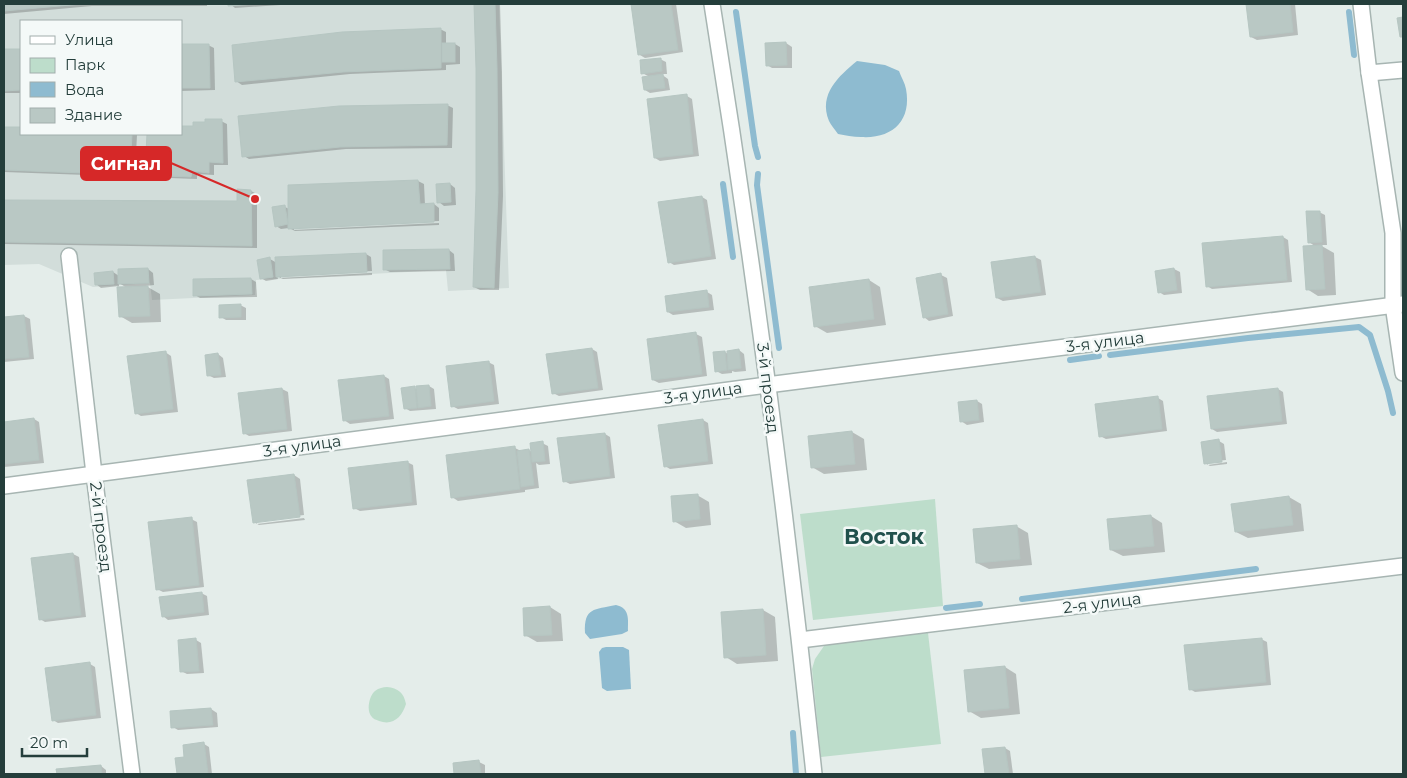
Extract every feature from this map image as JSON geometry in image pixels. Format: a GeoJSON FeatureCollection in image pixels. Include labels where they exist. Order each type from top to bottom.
{"type":"FeatureCollection","features":[{"type":"Feature","properties":{"kind":"street","name":"3-й проезд"},"geometry":{"type":"LineString","coordinates":[[712,4],[741,188],[800,640],[814,774]]}},
{"type":"Feature","properties":{"kind":"street"},"geometry":{"type":"LineString","coordinates":[[1362,4],[1369,73],[1393,233],[1403,373]]}},
{"type":"Feature","properties":{"kind":"street"},"geometry":{"type":"LineString","coordinates":[[1369,73],[1403,70]]}},
{"type":"Feature","properties":{"kind":"street","name":"2-й проезд"},"geometry":{"type":"LineString","coordinates":[[69,256],[94,474],[132,774]]}},
{"type":"Feature","properties":{"kind":"street","name":"3-я улица"},"geometry":{"type":"LineString","coordinates":[[4,486],[767,385],[1398,305]]}},
{"type":"Feature","properties":{"kind":"street","name":"2-я улица"},"geometry":{"type":"LineString","coordinates":[[800,640],[1403,566]]}},
{"type":"Feature","properties":{"kind":"shaded area"},"geometry":{"type":"Polygon","coordinates":[[[4,4],[499,4],[509,288],[448,291],[446,270],[256,280],[255,295],[152,300],[150,283],[93,287],[39,264],[4,265],[4,4]]]}},
{"type":"Feature","properties":{"kind":"green space"},"geometry":{"type":"Polygon","coordinates":[[[935,499],[943,606],[813,620],[800,514],[935,499]]]}},
{"type":"Feature","properties":{"kind":"green space"},"geometry":{"type":"Polygon","coordinates":[[[928,633],[941,744],[821,757],[812,669],[815,659],[824,646],[836,642],[928,633]]]}},
{"type":"Feature","properties":{"kind":"green space"},"geometry":{"type":"Polygon","coordinates":[[[387,687],[400,692],[406,704],[402,713],[396,719],[384,722],[373,718],[369,711],[369,704],[371,696],[375,691],[387,687]]]}},
{"type":"Feature","properties":{"kind":"water"},"geometry":{"type":"Polygon","coordinates":[[[857,61],[885,65],[899,71],[905,84],[907,100],[903,119],[897,126],[882,135],[861,137],[838,134],[829,121],[826,111],[828,94],[837,79],[857,61]]]}},
{"type":"Feature","properties":{"kind":"water"},"geometry":{"type":"Polygon","coordinates":[[[616,605],[621,606],[626,611],[628,631],[622,634],[590,639],[585,633],[586,618],[589,614],[596,609],[616,605]]]}},
{"type":"Feature","properties":{"kind":"water"},"geometry":{"type":"Polygon","coordinates":[[[623,647],[629,650],[631,689],[607,691],[602,688],[599,652],[602,648],[623,647]]]}},
{"type":"Feature","properties":{"kind":"building"},"geometry":{"type":"Polygon","coordinates":[[[4,4],[82,4],[4,11],[4,4]]]}},
{"type":"Feature","properties":{"kind":"building"},"geometry":{"type":"Polygon","coordinates":[[[228,4],[256,4],[228,6],[228,4]]]}},
{"type":"Feature","properties":{"kind":"building"},"geometry":{"type":"Polygon","coordinates":[[[474,4],[495,4],[498,192],[494,288],[473,287],[476,190],[474,4]]]}},
{"type":"Feature","properties":{"kind":"building"},"geometry":{"type":"Polygon","coordinates":[[[631,4],[671,4],[678,50],[638,55],[631,4]]]}},
{"type":"Feature","properties":{"kind":"building"},"geometry":{"type":"Polygon","coordinates":[[[1246,4],[1290,4],[1293,32],[1250,37],[1246,4]]]}},
{"type":"Feature","properties":{"kind":"building"},"geometry":{"type":"Polygon","coordinates":[[[1403,17],[1403,37],[1400,37],[1397,18],[1403,17]]]}},
{"type":"Feature","properties":{"kind":"building"},"geometry":{"type":"Polygon","coordinates":[[[441,28],[441,68],[343,72],[235,82],[232,45],[342,32],[441,28]]]}},
{"type":"Feature","properties":{"kind":"building"},"geometry":{"type":"Polygon","coordinates":[[[786,42],[787,65],[766,66],[765,43],[786,42]]]}},
{"type":"Feature","properties":{"kind":"building"},"geometry":{"type":"Polygon","coordinates":[[[442,43],[455,43],[455,62],[442,62],[442,43]]]}},
{"type":"Feature","properties":{"kind":"building"},"geometry":{"type":"Polygon","coordinates":[[[182,44],[209,44],[210,88],[182,88],[182,44]]]}},
{"type":"Feature","properties":{"kind":"building"},"geometry":{"type":"Polygon","coordinates":[[[4,49],[20,49],[20,90],[4,91],[4,49]]]}},
{"type":"Feature","properties":{"kind":"building"},"geometry":{"type":"Polygon","coordinates":[[[661,58],[662,71],[641,74],[640,60],[661,58]]]}},
{"type":"Feature","properties":{"kind":"building"},"geometry":{"type":"Polygon","coordinates":[[[663,74],[665,88],[644,90],[642,77],[663,74]]]}},
{"type":"Feature","properties":{"kind":"building"},"geometry":{"type":"Polygon","coordinates":[[[687,94],[693,154],[654,158],[647,99],[687,94]]]}},
{"type":"Feature","properties":{"kind":"building"},"geometry":{"type":"Polygon","coordinates":[[[448,104],[447,145],[340,147],[242,157],[238,116],[339,106],[448,104]]]}},
{"type":"Feature","properties":{"kind":"building"},"geometry":{"type":"Polygon","coordinates":[[[205,119],[222,119],[223,163],[209,162],[209,173],[192,171],[191,177],[4,170],[4,127],[20,127],[20,135],[132,135],[131,153],[146,153],[147,135],[182,135],[182,126],[193,126],[193,122],[205,122],[205,119]]]}},
{"type":"Feature","properties":{"kind":"building"},"geometry":{"type":"Polygon","coordinates":[[[418,180],[420,204],[434,203],[434,222],[288,229],[288,185],[418,180]]]}},
{"type":"Feature","properties":{"kind":"building"},"geometry":{"type":"Polygon","coordinates":[[[450,183],[451,202],[437,203],[436,184],[450,183]]]}},
{"type":"Feature","properties":{"kind":"building"},"geometry":{"type":"Polygon","coordinates":[[[237,189],[251,190],[252,246],[4,242],[4,200],[237,201],[237,189]]]}},
{"type":"Feature","properties":{"kind":"building"},"geometry":{"type":"Polygon","coordinates":[[[702,196],[711,256],[668,263],[658,202],[702,196]]]}},
{"type":"Feature","properties":{"kind":"building"},"geometry":{"type":"Polygon","coordinates":[[[285,205],[288,224],[275,227],[272,207],[285,205]]]}},
{"type":"Feature","properties":{"kind":"building"},"geometry":{"type":"Polygon","coordinates":[[[1306,211],[1320,211],[1322,242],[1308,243],[1306,211]]]}},
{"type":"Feature","properties":{"kind":"building"},"geometry":{"type":"Polygon","coordinates":[[[1283,236],[1287,280],[1206,287],[1202,243],[1283,236]]]}},
{"type":"Feature","properties":{"kind":"building"},"geometry":{"type":"Polygon","coordinates":[[[1322,245],[1325,289],[1306,290],[1303,246],[1322,245]]]}},
{"type":"Feature","properties":{"kind":"building"},"geometry":{"type":"Polygon","coordinates":[[[449,249],[450,269],[383,270],[383,250],[449,249]]]}},
{"type":"Feature","properties":{"kind":"building"},"geometry":{"type":"Polygon","coordinates":[[[366,253],[367,272],[276,277],[275,257],[366,253]]]}},
{"type":"Feature","properties":{"kind":"building"},"geometry":{"type":"Polygon","coordinates":[[[1035,256],[1041,292],[996,298],[991,262],[1035,256]]]}},
{"type":"Feature","properties":{"kind":"building"},"geometry":{"type":"Polygon","coordinates":[[[270,257],[273,277],[260,279],[257,260],[270,257]]]}},
{"type":"Feature","properties":{"kind":"building"},"geometry":{"type":"Polygon","coordinates":[[[148,268],[149,283],[118,284],[118,269],[148,268]]]}},
{"type":"Feature","properties":{"kind":"building"},"geometry":{"type":"Polygon","coordinates":[[[1174,268],[1177,290],[1158,293],[1155,271],[1174,268]]]}},
{"type":"Feature","properties":{"kind":"building"},"geometry":{"type":"Polygon","coordinates":[[[113,271],[114,284],[95,285],[94,273],[113,271]]]}},
{"type":"Feature","properties":{"kind":"building"},"geometry":{"type":"Polygon","coordinates":[[[941,273],[948,314],[923,318],[916,278],[941,273]]]}},
{"type":"Feature","properties":{"kind":"building"},"geometry":{"type":"Polygon","coordinates":[[[251,278],[252,294],[193,296],[193,279],[251,278]]]}},
{"type":"Feature","properties":{"kind":"building"},"geometry":{"type":"Polygon","coordinates":[[[869,279],[874,319],[814,327],[809,287],[869,279]]]}},
{"type":"Feature","properties":{"kind":"building"},"geometry":{"type":"Polygon","coordinates":[[[148,286],[150,316],[119,317],[117,287],[148,286]]]}},
{"type":"Feature","properties":{"kind":"building"},"geometry":{"type":"Polygon","coordinates":[[[707,290],[709,307],[667,312],[665,296],[707,290]]]}},
{"type":"Feature","properties":{"kind":"building"},"geometry":{"type":"Polygon","coordinates":[[[241,304],[241,317],[219,318],[219,305],[241,304]]]}},
{"type":"Feature","properties":{"kind":"building"},"geometry":{"type":"Polygon","coordinates":[[[24,315],[29,357],[4,359],[4,317],[24,315]]]}},
{"type":"Feature","properties":{"kind":"building"},"geometry":{"type":"Polygon","coordinates":[[[696,332],[702,374],[652,380],[647,339],[696,332]]]}},
{"type":"Feature","properties":{"kind":"building"},"geometry":{"type":"Polygon","coordinates":[[[592,348],[598,388],[552,394],[546,354],[592,348]]]}},
{"type":"Feature","properties":{"kind":"building"},"geometry":{"type":"Polygon","coordinates":[[[739,349],[741,368],[728,370],[727,351],[739,349]]]}},
{"type":"Feature","properties":{"kind":"building"},"geometry":{"type":"Polygon","coordinates":[[[166,351],[173,409],[135,414],[127,356],[166,351]]]}},
{"type":"Feature","properties":{"kind":"building"},"geometry":{"type":"Polygon","coordinates":[[[725,351],[727,370],[715,372],[713,352],[725,351]]]}},
{"type":"Feature","properties":{"kind":"building"},"geometry":{"type":"Polygon","coordinates":[[[218,353],[221,375],[207,376],[205,355],[218,353]]]}},
{"type":"Feature","properties":{"kind":"building"},"geometry":{"type":"Polygon","coordinates":[[[489,361],[494,401],[451,407],[446,366],[489,361]]]}},
{"type":"Feature","properties":{"kind":"building"},"geometry":{"type":"Polygon","coordinates":[[[384,375],[389,416],[343,421],[338,380],[384,375]]]}},
{"type":"Feature","properties":{"kind":"building"},"geometry":{"type":"Polygon","coordinates":[[[429,385],[431,406],[418,408],[416,386],[429,385]]]}},
{"type":"Feature","properties":{"kind":"building"},"geometry":{"type":"Polygon","coordinates":[[[415,386],[417,408],[404,409],[401,388],[415,386]]]}},
{"type":"Feature","properties":{"kind":"building"},"geometry":{"type":"Polygon","coordinates":[[[282,388],[287,429],[243,434],[238,393],[282,388]]]}},
{"type":"Feature","properties":{"kind":"building"},"geometry":{"type":"Polygon","coordinates":[[[1278,388],[1282,421],[1211,429],[1207,396],[1278,388]]]}},
{"type":"Feature","properties":{"kind":"building"},"geometry":{"type":"Polygon","coordinates":[[[1158,396],[1162,429],[1099,437],[1095,404],[1158,396]]]}},
{"type":"Feature","properties":{"kind":"building"},"geometry":{"type":"Polygon","coordinates":[[[977,400],[979,420],[960,422],[958,402],[977,400]]]}},
{"type":"Feature","properties":{"kind":"building"},"geometry":{"type":"Polygon","coordinates":[[[34,418],[39,460],[4,464],[4,422],[34,418]]]}},
{"type":"Feature","properties":{"kind":"building"},"geometry":{"type":"Polygon","coordinates":[[[703,419],[708,461],[664,467],[658,425],[703,419]]]}},
{"type":"Feature","properties":{"kind":"building"},"geometry":{"type":"Polygon","coordinates":[[[852,431],[855,464],[811,468],[808,436],[852,431]]]}},
{"type":"Feature","properties":{"kind":"building"},"geometry":{"type":"Polygon","coordinates":[[[605,433],[610,476],[563,482],[557,438],[605,433]]]}},
{"type":"Feature","properties":{"kind":"building"},"geometry":{"type":"Polygon","coordinates":[[[1219,439],[1222,462],[1204,464],[1201,442],[1219,439]]]}},
{"type":"Feature","properties":{"kind":"building"},"geometry":{"type":"Polygon","coordinates":[[[543,441],[545,461],[532,462],[530,443],[543,441]]]}},
{"type":"Feature","properties":{"kind":"building"},"geometry":{"type":"Polygon","coordinates":[[[515,446],[520,489],[451,498],[446,455],[515,446]]]}},
{"type":"Feature","properties":{"kind":"building"},"geometry":{"type":"Polygon","coordinates":[[[529,449],[534,485],[521,487],[517,451],[529,449]]]}},
{"type":"Feature","properties":{"kind":"building"},"geometry":{"type":"Polygon","coordinates":[[[408,461],[412,502],[353,509],[348,468],[408,461]]]}},
{"type":"Feature","properties":{"kind":"building"},"geometry":{"type":"Polygon","coordinates":[[[294,474],[300,517],[253,523],[247,480],[294,474]]]}},
{"type":"Feature","properties":{"kind":"building"},"geometry":{"type":"Polygon","coordinates":[[[698,494],[700,519],[673,522],[671,496],[698,494]]]}},
{"type":"Feature","properties":{"kind":"building"},"geometry":{"type":"Polygon","coordinates":[[[1289,496],[1293,525],[1235,532],[1231,504],[1289,496]]]}},
{"type":"Feature","properties":{"kind":"building"},"geometry":{"type":"Polygon","coordinates":[[[1151,515],[1154,546],[1110,550],[1107,519],[1151,515]]]}},
{"type":"Feature","properties":{"kind":"building"},"geometry":{"type":"Polygon","coordinates":[[[192,517],[199,585],[156,590],[148,522],[192,517]]]}},
{"type":"Feature","properties":{"kind":"building"},"geometry":{"type":"Polygon","coordinates":[[[1017,525],[1020,559],[976,563],[973,529],[1017,525]]]}},
{"type":"Feature","properties":{"kind":"building"},"geometry":{"type":"Polygon","coordinates":[[[73,553],[81,615],[39,620],[31,558],[73,553]]]}},
{"type":"Feature","properties":{"kind":"building"},"geometry":{"type":"Polygon","coordinates":[[[202,592],[204,612],[162,617],[159,597],[202,592]]]}},
{"type":"Feature","properties":{"kind":"building"},"geometry":{"type":"Polygon","coordinates":[[[550,606],[552,635],[524,636],[523,608],[550,606]]]}},
{"type":"Feature","properties":{"kind":"building"},"geometry":{"type":"Polygon","coordinates":[[[763,609],[766,655],[724,658],[721,612],[763,609]]]}},
{"type":"Feature","properties":{"kind":"building"},"geometry":{"type":"Polygon","coordinates":[[[196,638],[199,671],[180,672],[178,640],[196,638]]]}},
{"type":"Feature","properties":{"kind":"building"},"geometry":{"type":"Polygon","coordinates":[[[1262,638],[1266,682],[1189,690],[1184,645],[1262,638]]]}},
{"type":"Feature","properties":{"kind":"building"},"geometry":{"type":"Polygon","coordinates":[[[90,662],[96,715],[52,721],[45,668],[90,662]]]}},
{"type":"Feature","properties":{"kind":"building"},"geometry":{"type":"Polygon","coordinates":[[[1005,666],[1009,708],[968,712],[964,670],[1005,666]]]}},
{"type":"Feature","properties":{"kind":"building"},"geometry":{"type":"Polygon","coordinates":[[[211,708],[213,725],[171,728],[170,711],[211,708]]]}},
{"type":"Feature","properties":{"kind":"building"},"geometry":{"type":"Polygon","coordinates":[[[204,742],[208,774],[177,774],[175,758],[184,757],[183,745],[204,742]]]}},
{"type":"Feature","properties":{"kind":"building"},"geometry":{"type":"Polygon","coordinates":[[[1005,747],[1009,774],[985,774],[982,749],[1005,747]]]}},
{"type":"Feature","properties":{"kind":"building"},"geometry":{"type":"Polygon","coordinates":[[[479,760],[481,774],[454,774],[453,763],[479,760]]]}},
{"type":"Feature","properties":{"kind":"building"},"geometry":{"type":"Polygon","coordinates":[[[101,765],[102,774],[57,774],[56,769],[101,765]]]}},
{"type":"Feature","properties":{"kind":"waterway"},"geometry":{"type":"LineString","coordinates":[[736,12],[758,157]]}},
{"type":"Feature","properties":{"kind":"waterway"},"geometry":{"type":"LineString","coordinates":[[1349,12],[1354,55]]}},
{"type":"Feature","properties":{"kind":"waterway"},"geometry":{"type":"LineString","coordinates":[[758,174],[757,185],[779,348]]}},
{"type":"Feature","properties":{"kind":"waterway"},"geometry":{"type":"LineString","coordinates":[[723,184],[733,257]]}},
{"type":"Feature","properties":{"kind":"waterway"},"geometry":{"type":"LineString","coordinates":[[1110,355],[1359,327],[1370,335],[1393,413]]}},
{"type":"Feature","properties":{"kind":"waterway"},"geometry":{"type":"LineString","coordinates":[[1070,360],[1099,356]]}},
{"type":"Feature","properties":{"kind":"waterway"},"geometry":{"type":"LineString","coordinates":[[1022,599],[1256,569]]}},
{"type":"Feature","properties":{"kind":"waterway"},"geometry":{"type":"LineString","coordinates":[[946,608],[980,604]]}},
{"type":"Feature","properties":{"kind":"waterway"},"geometry":{"type":"LineString","coordinates":[[793,733],[796,774]]}},
{"type":"Feature","properties":{"kind":"place","name":"Сигнал"},"geometry":{"type":"Point","coordinates":[255,199]}},
{"type":"Feature","properties":{"kind":"district","name":"Восток"},"geometry":{"type":"Point","coordinates":[884,536]}}]}
